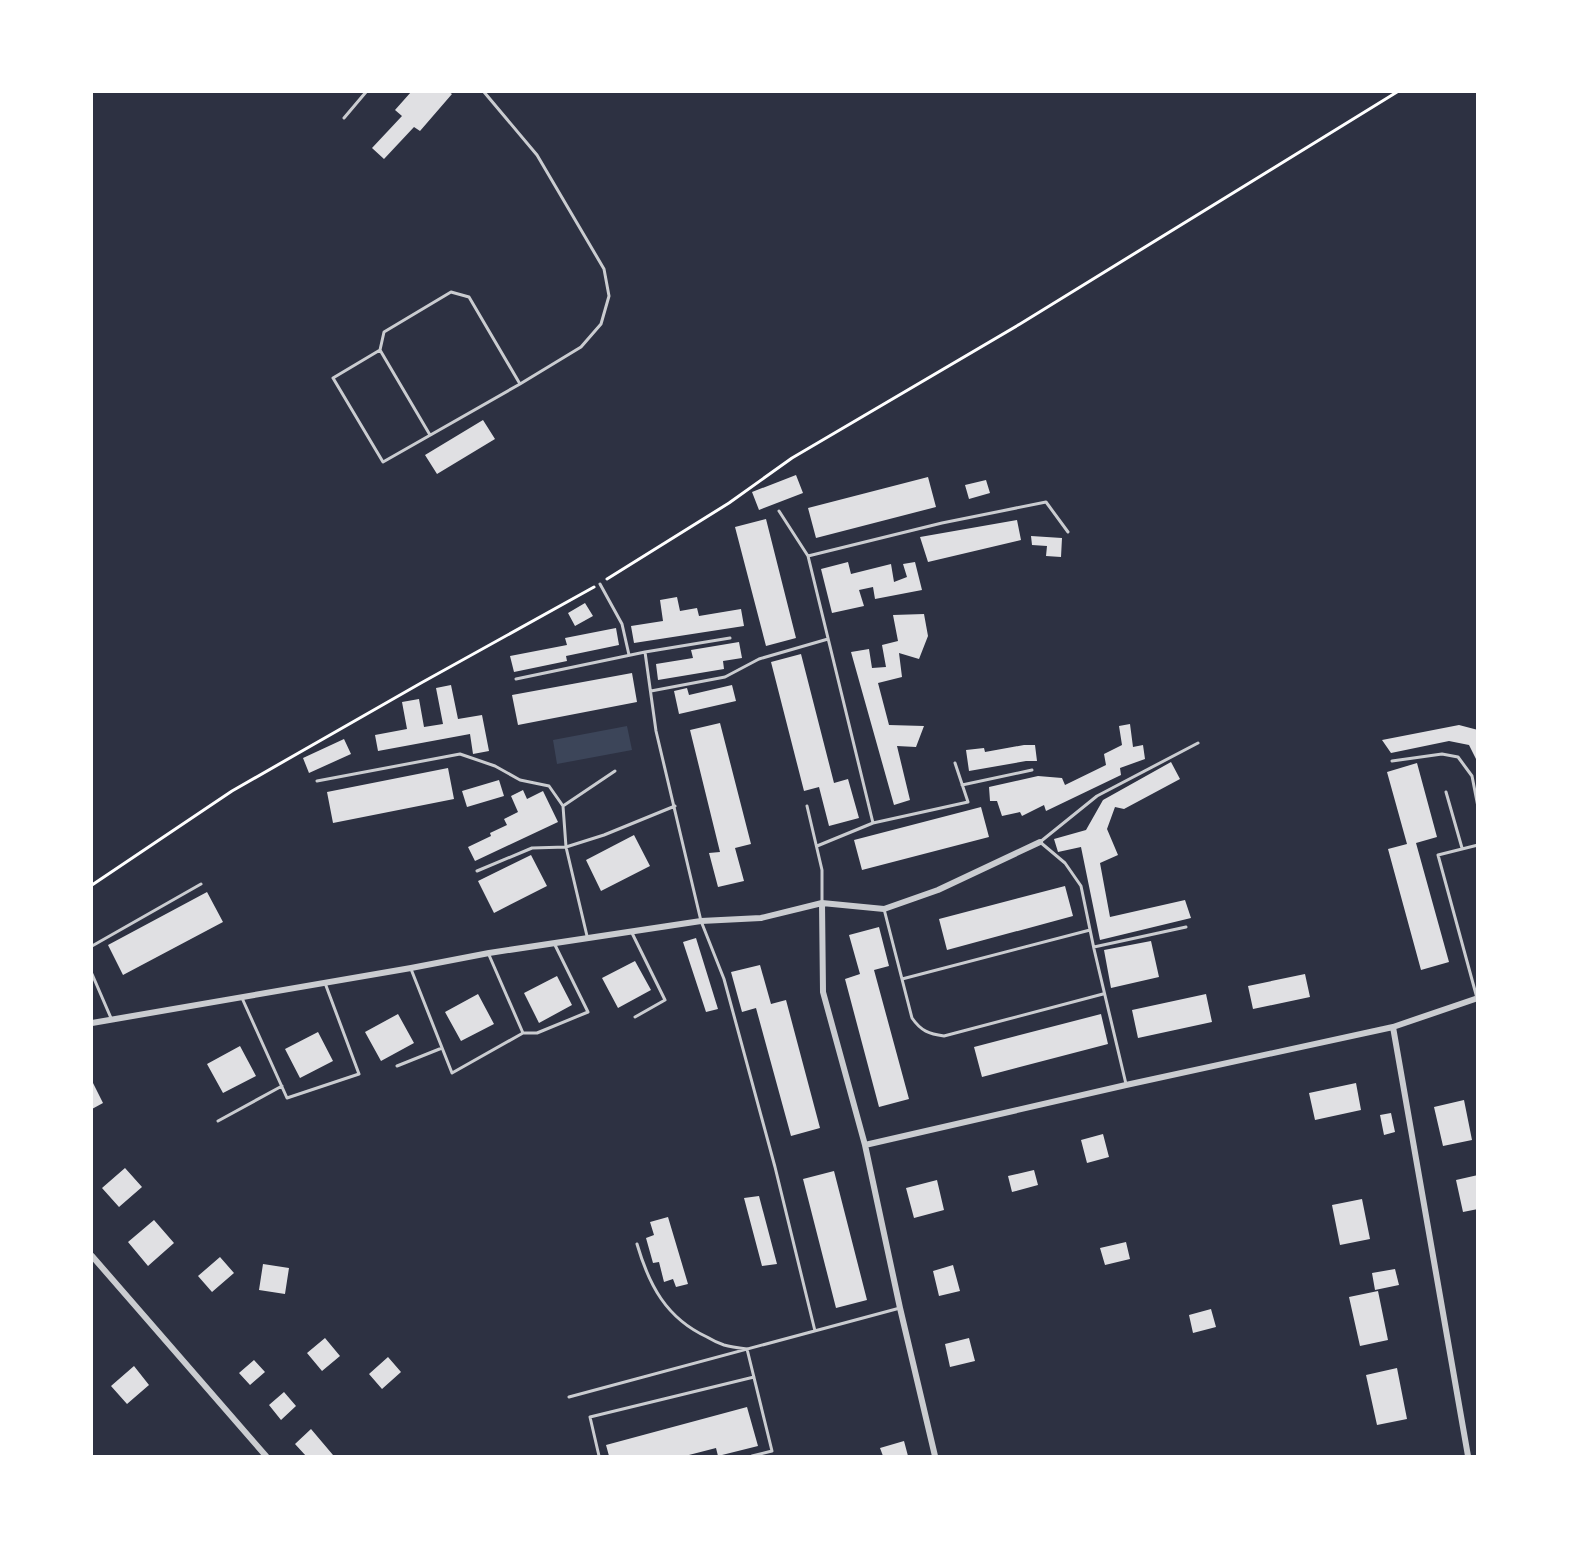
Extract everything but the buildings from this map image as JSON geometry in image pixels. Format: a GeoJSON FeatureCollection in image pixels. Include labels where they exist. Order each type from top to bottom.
{"type":"FeatureCollection","features":[{"type":"Feature","properties":{"kind":"street"},"geometry":{"type":"LineString","coordinates":[[92,1023],[489,953],[701,921],[761,918],[822,903],[884,909],[938,890],[1040,842]]}},
{"type":"Feature","properties":{"kind":"street"},"geometry":{"type":"LineString","coordinates":[[822,903],[823,992],[865,1145],[935,1456]]}},
{"type":"Feature","properties":{"kind":"street"},"geometry":{"type":"LineString","coordinates":[[865,1145],[1393,1027],[1477,998]]}},
{"type":"Feature","properties":{"kind":"street"},"geometry":{"type":"LineString","coordinates":[[1393,1027],[1468,1456]]}},
{"type":"Feature","properties":{"kind":"street"},"geometry":{"type":"LineString","coordinates":[[92,1256],[266,1456]]}},
{"type":"Feature","properties":{"kind":"lane"},"geometry":{"type":"LineString","coordinates":[[344,118],[366,92]]}},
{"type":"Feature","properties":{"kind":"lane"},"geometry":{"type":"LineString","coordinates":[[380,350],[333,378],[383,462],[581,347],[601,324],[609,296],[604,269],[537,155],[484,92]]}},
{"type":"Feature","properties":{"kind":"lane"},"geometry":{"type":"LineString","coordinates":[[430,435],[380,350],[384,332],[451,291],[469,297],[520,384]]}},
{"type":"Feature","properties":{"kind":"lane"},"geometry":{"type":"LineString","coordinates":[[808,556],[942,523],[1046,502],[1068,532]]}},
{"type":"Feature","properties":{"kind":"lane"},"geometry":{"type":"LineString","coordinates":[[779,511],[808,556],[873,823]]}},
{"type":"Feature","properties":{"kind":"lane"},"geometry":{"type":"LineString","coordinates":[[600,584],[622,624],[629,655]]}},
{"type":"Feature","properties":{"kind":"lane"},"geometry":{"type":"LineString","coordinates":[[516,679],[629,655],[730,638]]}},
{"type":"Feature","properties":{"kind":"lane"},"geometry":{"type":"LineString","coordinates":[[651,691],[725,677],[759,659],[828,639]]}},
{"type":"Feature","properties":{"kind":"lane"},"geometry":{"type":"LineString","coordinates":[[645,652],[656,731],[701,921],[724,979],[775,1167],[815,1331]]}},
{"type":"Feature","properties":{"kind":"lane"},"geometry":{"type":"LineString","coordinates":[[1126,1085],[1081,886],[1065,863],[1040,842],[1097,796],[1198,742]]}},
{"type":"Feature","properties":{"kind":"lane"},"geometry":{"type":"LineString","coordinates":[[317,781],[460,754],[495,766],[520,780],[549,786],[563,806],[566,847],[588,938]]}},
{"type":"Feature","properties":{"kind":"lane"},"geometry":{"type":"LineString","coordinates":[[1392,761],[1442,754],[1458,758],[1472,776],[1478,807]]}},
{"type":"Feature","properties":{"kind":"lane"},"geometry":{"type":"LineString","coordinates":[[817,846],[873,823],[968,802],[955,763]]}},
{"type":"Feature","properties":{"kind":"lane"},"geometry":{"type":"LineString","coordinates":[[962,785],[1032,770]]}},
{"type":"Feature","properties":{"kind":"lane"},"geometry":{"type":"LineString","coordinates":[[563,806],[615,771]]}},
{"type":"Feature","properties":{"kind":"lane"},"geometry":{"type":"LineString","coordinates":[[1446,792],[1462,848]]}},
{"type":"Feature","properties":{"kind":"lane"},"geometry":{"type":"LineString","coordinates":[[477,871],[532,848],[566,847],[604,836],[675,806]]}},
{"type":"Feature","properties":{"kind":"lane"},"geometry":{"type":"LineString","coordinates":[[807,806],[822,870],[822,903]]}},
{"type":"Feature","properties":{"kind":"lane"},"geometry":{"type":"LineString","coordinates":[[1477,998],[1438,855],[1478,845]]}},
{"type":"Feature","properties":{"kind":"lane"},"geometry":{"type":"LineString","coordinates":[[92,946],[201,884]]}},
{"type":"Feature","properties":{"kind":"lane"},"geometry":{"type":"LineString","coordinates":[[884,909],[912,1018],[918,1028],[932,1034],[944,1036],[1104,994]]}},
{"type":"Feature","properties":{"kind":"lane"},"geometry":{"type":"LineString","coordinates":[[1093,947],[1186,927]]}},
{"type":"Feature","properties":{"kind":"lane"},"geometry":{"type":"LineString","coordinates":[[902,979],[1090,930]]}},
{"type":"Feature","properties":{"kind":"lane"},"geometry":{"type":"LineString","coordinates":[[631,932],[665,1000],[635,1017]]}},
{"type":"Feature","properties":{"kind":"lane"},"geometry":{"type":"LineString","coordinates":[[411,968],[452,1073],[523,1033],[537,1033],[588,1012],[555,943]]}},
{"type":"Feature","properties":{"kind":"lane"},"geometry":{"type":"LineString","coordinates":[[489,953],[523,1033]]}},
{"type":"Feature","properties":{"kind":"lane"},"geometry":{"type":"LineString","coordinates":[[92,974],[111,1020]]}},
{"type":"Feature","properties":{"kind":"lane"},"geometry":{"type":"LineString","coordinates":[[241,997],[287,1098],[358,1074],[325,983]]}},
{"type":"Feature","properties":{"kind":"lane"},"geometry":{"type":"LineString","coordinates":[[397,1066],[442,1048]]}},
{"type":"Feature","properties":{"kind":"lane"},"geometry":{"type":"LineString","coordinates":[[218,1121],[282,1086]]}},
{"type":"Feature","properties":{"kind":"lane"},"geometry":{"type":"LineString","coordinates":[[637,1244],[653,1288],[668,1310],[694,1332],[723,1345],[747,1349]]}},
{"type":"Feature","properties":{"kind":"lane"},"geometry":{"type":"LineString","coordinates":[[569,1397],[900,1308]]}},
{"type":"Feature","properties":{"kind":"lane"},"geometry":{"type":"LineString","coordinates":[[747,1349],[772,1451],[752,1456]]}},
{"type":"Feature","properties":{"kind":"lane"},"geometry":{"type":"LineString","coordinates":[[599,1456],[590,1417],[754,1377]]}},
{"type":"Feature","properties":{"kind":"path"},"geometry":{"type":"LineString","coordinates":[[92,885],[232,791],[600,584],[729,503],[792,458],[1030,318],[1397,92]]}},
{"type":"Feature","properties":{"kind":"shaded area"},"geometry":{"type":"Polygon","coordinates":[[[627,726],[632,750],[557,764],[553,740],[627,726]]]}}]}
